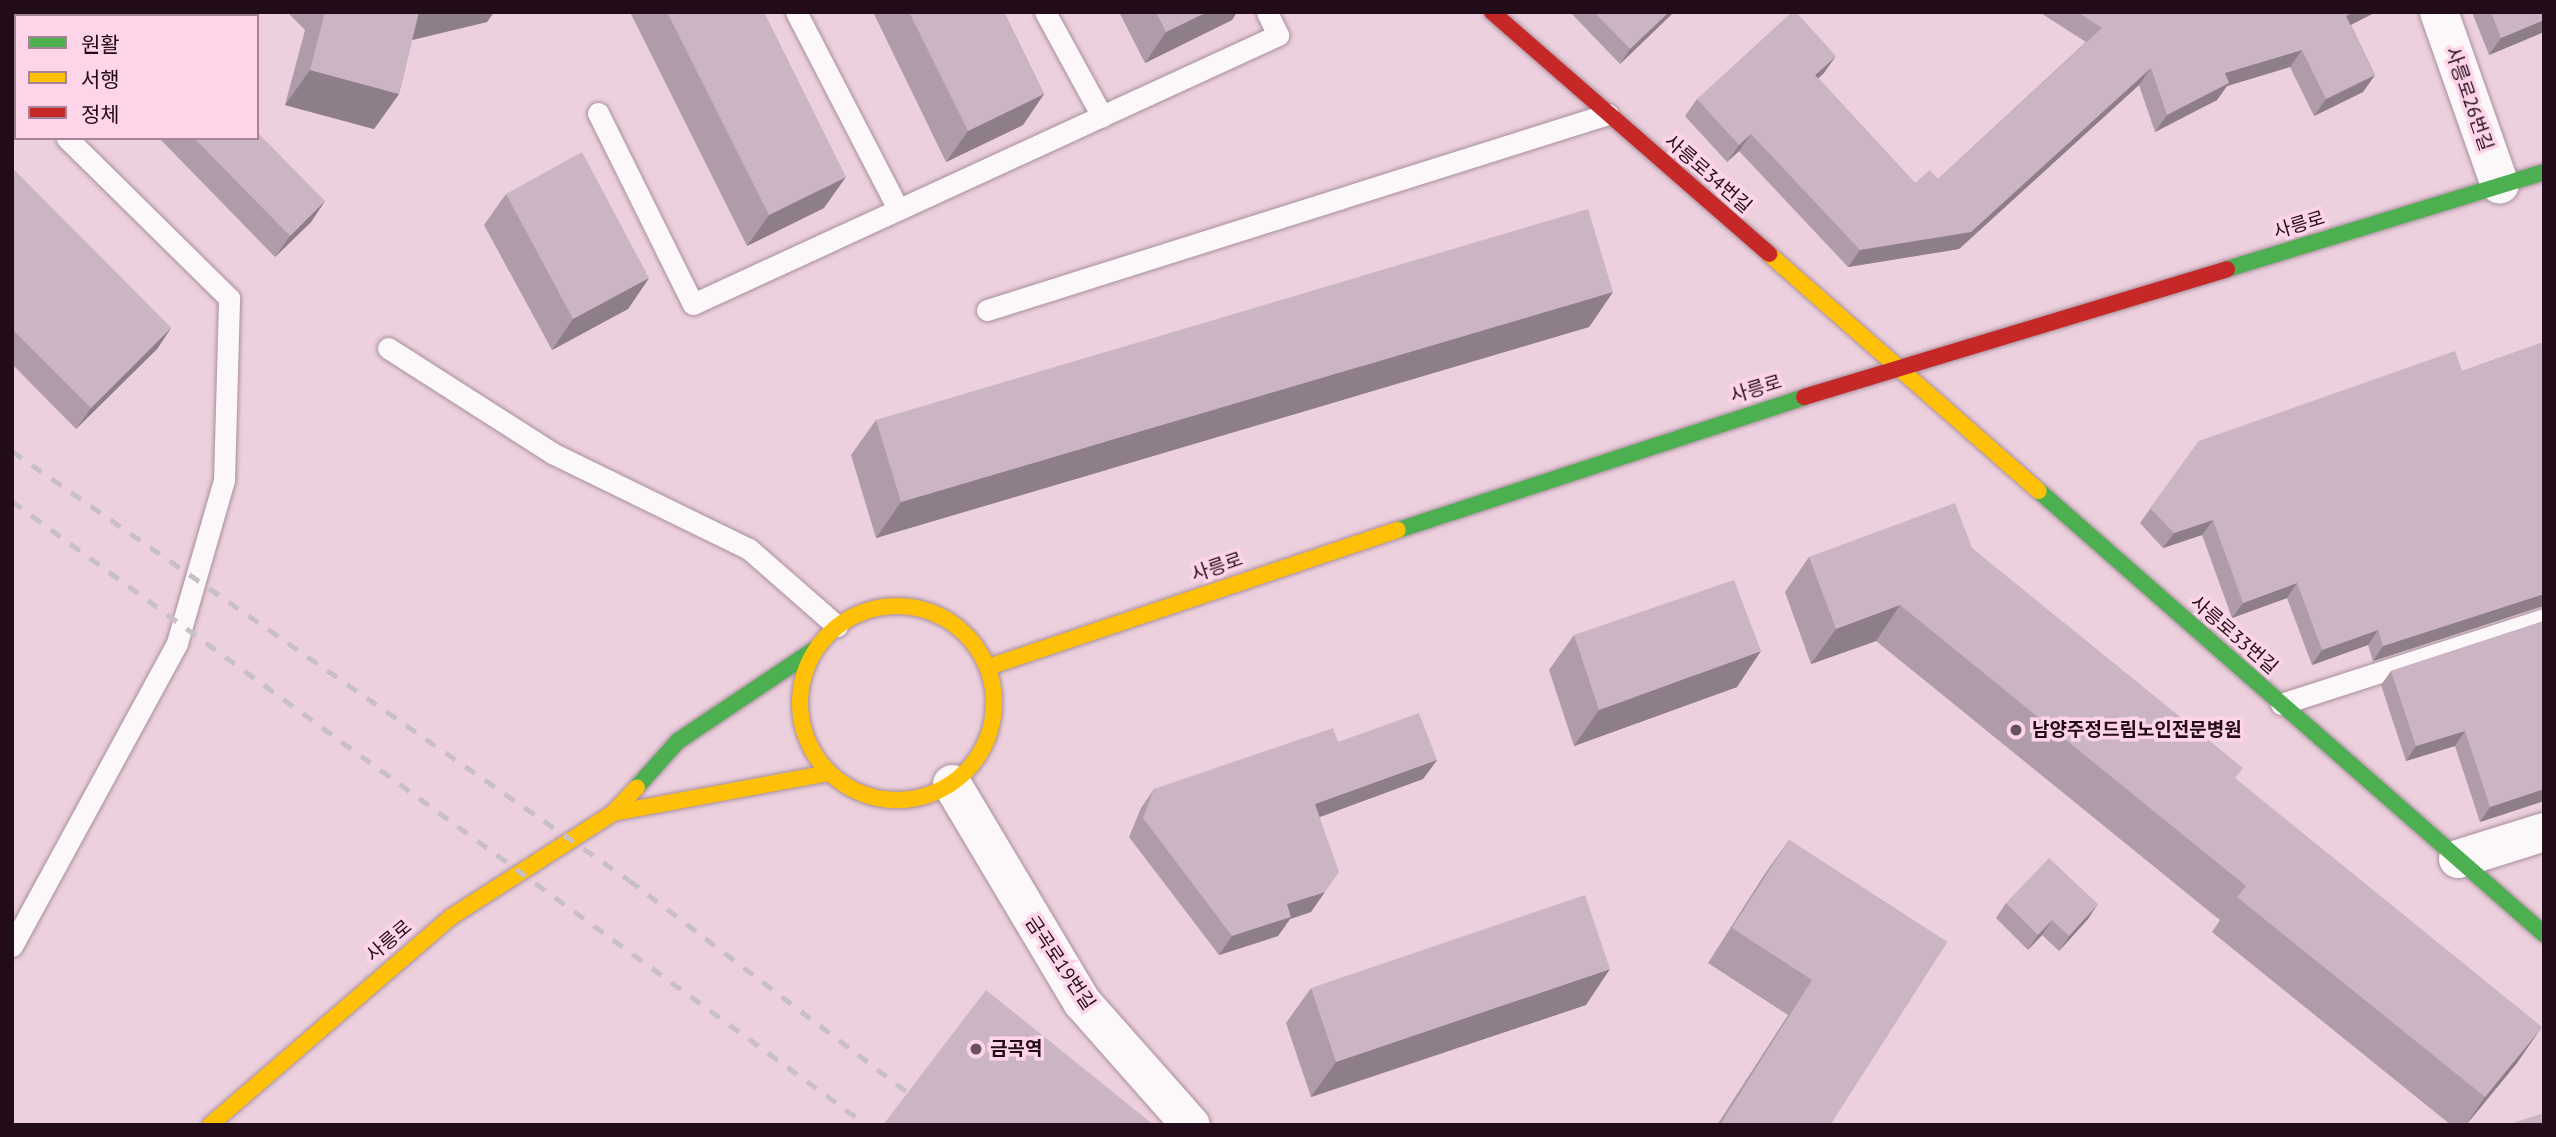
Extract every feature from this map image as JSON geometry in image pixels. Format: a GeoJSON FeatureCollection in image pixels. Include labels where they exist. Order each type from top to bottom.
{"type":"FeatureCollection","features":[{"type":"Feature","properties":{"kind":"street","name":"사릉로34번길"},"geometry":{"type":"LineString","coordinates":[[1492,12],[1896,367]]}},
{"type":"Feature","properties":{"kind":"street","name":"사릉로26번길"},"geometry":{"type":"LineString","coordinates":[[2439,12],[2500,185]]}},
{"type":"Feature","properties":{"kind":"street","name":"사릉로"},"geometry":{"type":"LineString","coordinates":[[988,667],[1896,367],[2544,172]]}},
{"type":"Feature","properties":{"kind":"street","name":"사릉로33번길"},"geometry":{"type":"LineString","coordinates":[[1896,367],[2544,934]]}},
{"type":"Feature","properties":{"kind":"street","name":"사릉로"},"geometry":{"type":"LineString","coordinates":[[210,1125],[451,917],[614,813],[678,741],[814,650],[837,626],[863,611],[922,608],[957,627],[988,667],[995,699],[991,732],[976,762],[952,785],[922,798],[889,801],[856,792],[830,773],[810,746],[800,714],[802,681],[814,650]]}},
{"type":"Feature","properties":{"kind":"street","name":"사릉로"},"geometry":{"type":"LineString","coordinates":[[614,813],[830,773]]}},
{"type":"Feature","properties":{"kind":"street","name":"금곡로19번길"},"geometry":{"type":"LineString","coordinates":[[952,785],[1082,1002],[1191,1125]]}},
{"type":"Feature","properties":{"kind":"street"},"geometry":{"type":"LineString","coordinates":[[2458,859],[2544,832]]}},
{"type":"Feature","properties":{"kind":"lane"},"geometry":{"type":"LineString","coordinates":[[796,12],[898,209]]}},
{"type":"Feature","properties":{"kind":"lane"},"geometry":{"type":"LineString","coordinates":[[1045,12],[1102,116]]}},
{"type":"Feature","properties":{"kind":"lane"},"geometry":{"type":"LineString","coordinates":[[598,113],[693,303],[1278,35],[1267,12]]}},
{"type":"Feature","properties":{"kind":"lane"},"geometry":{"type":"LineString","coordinates":[[987,310],[1608,114]]}},
{"type":"Feature","properties":{"kind":"lane"},"geometry":{"type":"LineString","coordinates":[[12,946],[177,643],[224,480],[229,298],[69,140]]}},
{"type":"Feature","properties":{"kind":"lane"},"geometry":{"type":"LineString","coordinates":[[388,348],[552,453],[749,550],[837,626]]}},
{"type":"Feature","properties":{"kind":"lane"},"geometry":{"type":"LineString","coordinates":[[2281,704],[2544,619]]}},
{"type":"Feature","properties":{"kind":"building"},"geometry":{"type":"Polygon","coordinates":[[[140,12],[142,14],[113,14],[140,12]]]}},
{"type":"Feature","properties":{"kind":"building"},"geometry":{"type":"Polygon","coordinates":[[[325,12],[419,12],[399,94],[310,70],[325,12]]]}},
{"type":"Feature","properties":{"kind":"building"},"geometry":{"type":"Polygon","coordinates":[[[667,12],[764,12],[846,177],[769,215],[667,12]]]}},
{"type":"Feature","properties":{"kind":"building"},"geometry":{"type":"Polygon","coordinates":[[[909,12],[1004,12],[1044,94],[968,131],[909,12]]]}},
{"type":"Feature","properties":{"kind":"building"},"geometry":{"type":"Polygon","coordinates":[[[1156,12],[1207,12],[1166,32],[1156,12]]]}},
{"type":"Feature","properties":{"kind":"building"},"geometry":{"type":"Polygon","coordinates":[[[1594,12],[1669,12],[1630,49],[1594,12]]]}},
{"type":"Feature","properties":{"kind":"building"},"geometry":{"type":"Polygon","coordinates":[[[1792,12],[1796,12],[1836,56],[1815,75],[1915,183],[1930,170],[1938,179],[2102,28],[2077,12],[2354,12],[2346,16],[2375,75],[2326,99],[2302,50],[2225,73],[2229,83],[2167,115],[2151,68],[1971,232],[1860,250],[1751,134],[1739,145],[1697,99],[1792,12]]]}},
{"type":"Feature","properties":{"kind":"building"},"geometry":{"type":"Polygon","coordinates":[[[2491,12],[2544,12],[2544,20],[2501,38],[2491,12]]]}},
{"type":"Feature","properties":{"kind":"building"},"geometry":{"type":"Polygon","coordinates":[[[259,134],[325,201],[290,236],[196,140],[259,140],[259,134]]]}},
{"type":"Feature","properties":{"kind":"building"},"geometry":{"type":"Polygon","coordinates":[[[582,152],[649,278],[573,319],[506,194],[582,152]]]}},
{"type":"Feature","properties":{"kind":"building"},"geometry":{"type":"Polygon","coordinates":[[[12,168],[171,328],[91,408],[12,329],[12,168]]]}},
{"type":"Feature","properties":{"kind":"building"},"geometry":{"type":"Polygon","coordinates":[[[1588,209],[1613,292],[901,502],[876,420],[1588,209]]]}},
{"type":"Feature","properties":{"kind":"building"},"geometry":{"type":"Polygon","coordinates":[[[2544,342],[2544,594],[2383,646],[2378,630],[2322,650],[2297,583],[2243,603],[2213,520],[2174,533],[2150,508],[2199,441],[2455,351],[2462,371],[2544,342]]]}},
{"type":"Feature","properties":{"kind":"building"},"geometry":{"type":"Polygon","coordinates":[[[1955,503],[1972,548],[2243,768],[2235,778],[2542,1027],[2485,1097],[2237,897],[2246,886],[1900,605],[1836,629],[1809,557],[1955,503]]]}},
{"type":"Feature","properties":{"kind":"building"},"geometry":{"type":"Polygon","coordinates":[[[1734,580],[1761,651],[1599,710],[1574,635],[1734,580]]]}},
{"type":"Feature","properties":{"kind":"building"},"geometry":{"type":"Polygon","coordinates":[[[2544,621],[2544,789],[2490,807],[2465,731],[2416,746],[2391,671],[2544,621]]]}},
{"type":"Feature","properties":{"kind":"building"},"geometry":{"type":"Polygon","coordinates":[[[1419,713],[1437,760],[1315,804],[1339,872],[1325,892],[1287,904],[1291,917],[1232,936],[1143,818],[1154,789],[1333,728],[1338,742],[1419,713]]]}},
{"type":"Feature","properties":{"kind":"building"},"geometry":{"type":"Polygon","coordinates":[[[1789,840],[1947,942],[1830,1125],[1720,1125],[1812,980],[1732,928],[1789,840]]]}},
{"type":"Feature","properties":{"kind":"building"},"geometry":{"type":"Polygon","coordinates":[[[2049,858],[2098,904],[2069,936],[2052,920],[2038,935],[2006,903],[2049,858]]]}},
{"type":"Feature","properties":{"kind":"building"},"geometry":{"type":"Polygon","coordinates":[[[1585,895],[1610,969],[1336,1062],[1311,988],[1585,895]]]}},
{"type":"Feature","properties":{"kind":"building","name":"금곡역"},"geometry":{"type":"Polygon","coordinates":[[[986,990],[1154,1125],[883,1125],[986,990]]]}},
{"type":"Feature","properties":{"kind":"building"},"geometry":{"type":"Polygon","coordinates":[[[2544,1113],[2544,1125],[2507,1125],[2544,1113]]]}},
{"type":"Feature","properties":{"kind":"railway"},"geometry":{"type":"LineString","coordinates":[[12,451],[629,880],[951,1125]]}},
{"type":"Feature","properties":{"kind":"railway"},"geometry":{"type":"LineString","coordinates":[[12,501],[867,1125]]}},
{"type":"Feature","properties":{"kind":"traffic: fast"},"geometry":{"type":"LineString","coordinates":[[2227,269],[2544,172]]}},
{"type":"Feature","properties":{"kind":"traffic: fast"},"geometry":{"type":"LineString","coordinates":[[1398,530],[1804,397]]}},
{"type":"Feature","properties":{"kind":"traffic: fast"},"geometry":{"type":"LineString","coordinates":[[2039,491],[2544,934]]}},
{"type":"Feature","properties":{"kind":"traffic: fast"},"geometry":{"type":"LineString","coordinates":[[637,787],[678,741],[814,650]]}},
{"type":"Feature","properties":{"kind":"traffic: slow"},"geometry":{"type":"LineString","coordinates":[[1769,254],[2039,491]]}},
{"type":"Feature","properties":{"kind":"traffic: slow"},"geometry":{"type":"LineString","coordinates":[[988,667],[1398,530]]}},
{"type":"Feature","properties":{"kind":"traffic: slow"},"geometry":{"type":"LineString","coordinates":[[897,606],[934,613],[966,634],[987,666],[994,703],[987,740],[966,772],[934,793],[897,800],[860,793],[828,772],[807,740],[800,703],[807,666],[828,634],[860,613],[897,606]]}},
{"type":"Feature","properties":{"kind":"traffic: slow"},"geometry":{"type":"LineString","coordinates":[[613,813],[829,773]]}},
{"type":"Feature","properties":{"kind":"traffic: slow"},"geometry":{"type":"LineString","coordinates":[[210,1125],[451,917],[613,813],[637,787]]}},
{"type":"Feature","properties":{"kind":"traffic: jam"},"geometry":{"type":"LineString","coordinates":[[1492,12],[1769,254]]}},
{"type":"Feature","properties":{"kind":"traffic: jam"},"geometry":{"type":"LineString","coordinates":[[1804,397],[2227,269]]}},
{"type":"Feature","properties":{"kind":"place","name":"남양주정드림노인전문병원"},"geometry":{"type":"Point","coordinates":[2016,730]}},
{"type":"Feature","properties":{"kind":"place","name":"금곡역"},"geometry":{"type":"Point","coordinates":[976,1049]}}]}
